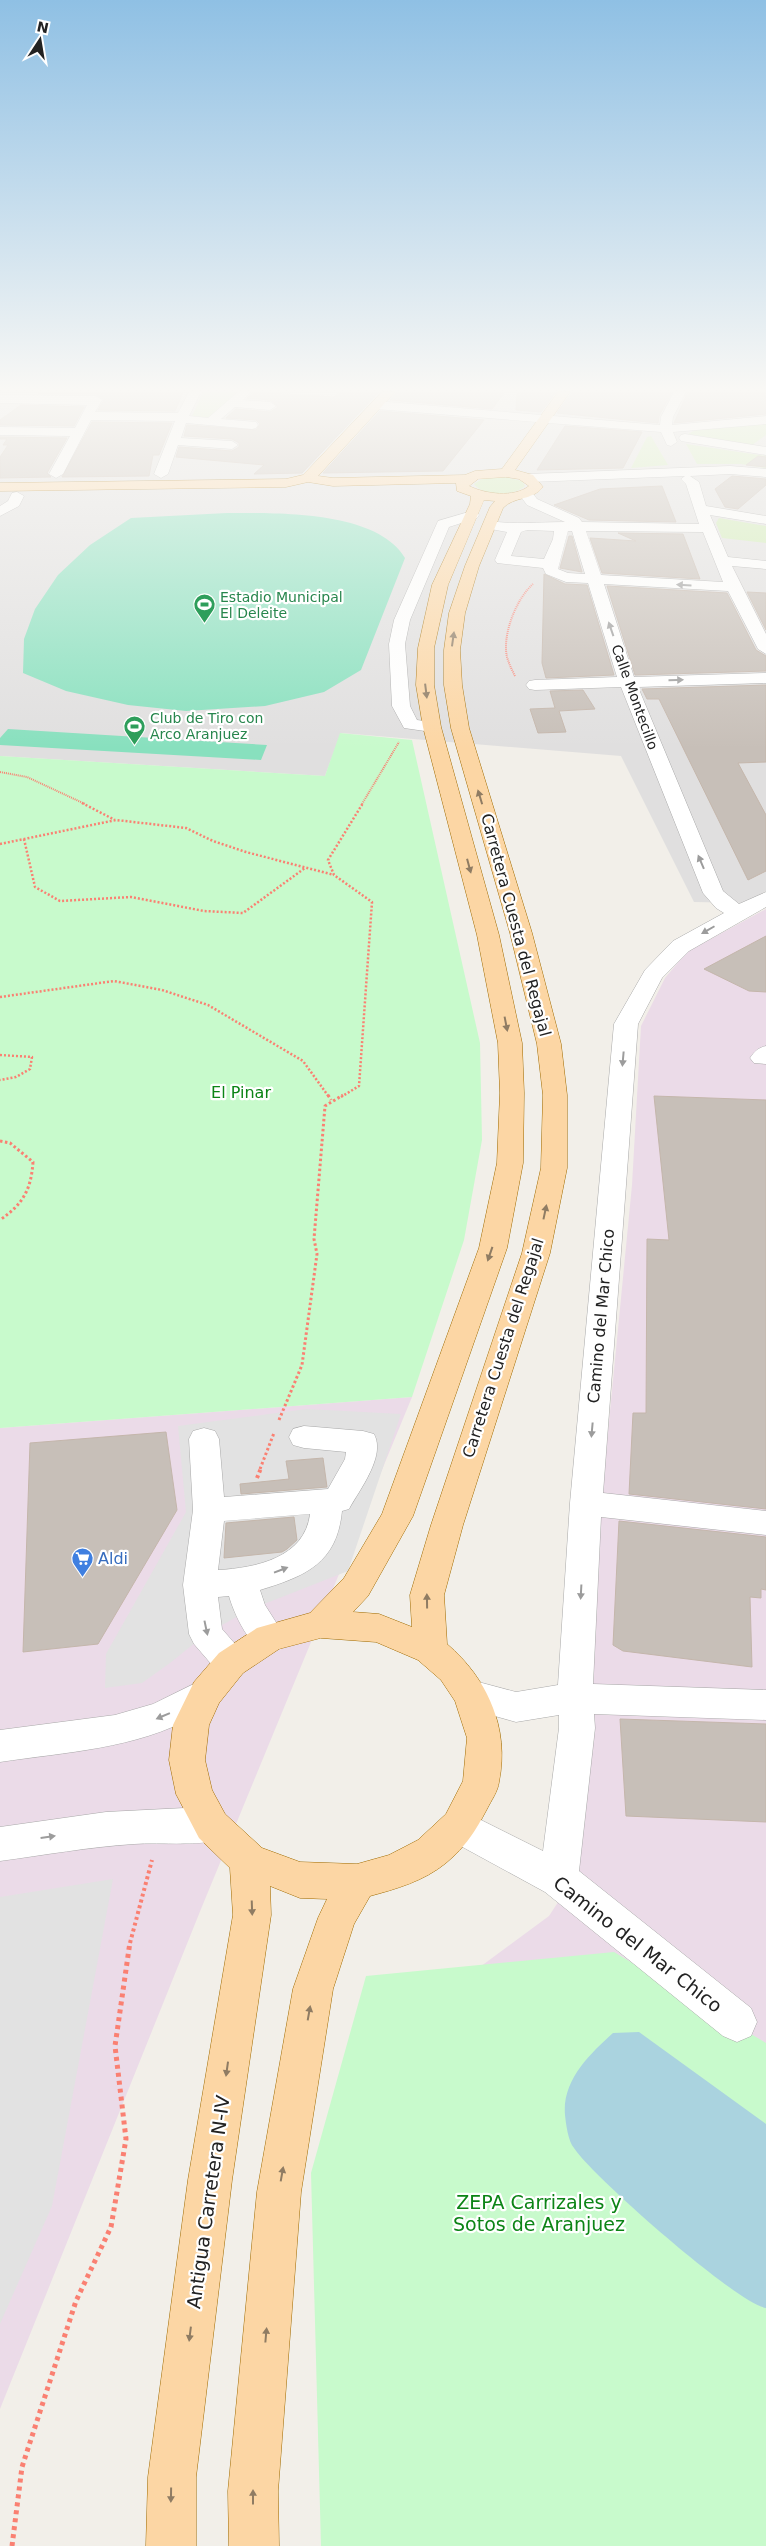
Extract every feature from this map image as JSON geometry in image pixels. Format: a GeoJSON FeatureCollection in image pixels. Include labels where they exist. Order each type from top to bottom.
{"type":"FeatureCollection","features":[{"type":"Feature","properties":{"kind":"main road","name":"Carretera Cuesta del Regajal"},"geometry":{"type":"LineString","coordinates":[[321,1624],[356,1587],[397,1516],[493,1248],[510,1163],[512,1093],[510,1043],[488,935],[421,726],[426,648],[440,585],[471,511]]}},
{"type":"Feature","properties":{"kind":"main road","name":"Carretera Cuesta del Regajal"},"geometry":{"type":"LineString","coordinates":[[430,1650],[427,1595],[447,1525],[536,1253],[554,1168],[555,1096],[548,1044],[521,933],[460,728],[453,685],[452,650],[457,612],[472,566],[475,511]]}},
{"type":"Feature","properties":{"kind":"main road"},"geometry":{"type":"LineString","coordinates":[[321,1624],[378,1628],[430,1650],[453,1670],[471,1695],[485,1738],[481,1783],[458,1826],[431,1852],[397,1871],[357,1882],[300,1880],[249,1860],[212,1826],[194,1794],[187,1760],[191,1725],[206,1693],[231,1663],[269,1638],[321,1624]]}},
{"type":"Feature","properties":{"kind":"main road","name":"Antigua Carretera N-IV"},"geometry":{"type":"LineString","coordinates":[[170,2546],[172,2477],[210,2180],[241,1974],[252,1915],[249,1860]]}},
{"type":"Feature","properties":{"kind":"main road"},"geometry":{"type":"LineString","coordinates":[[254,2546],[253,2490],[279,2192],[313,1989],[337,1918],[357,1882]]}},
{"type":"Feature","properties":{"kind":"street"},"geometry":{"type":"LineString","coordinates":[[489,511],[515,529]]}},
{"type":"Feature","properties":{"kind":"street"},"geometry":{"type":"LineString","coordinates":[[551,511],[574,521],[562,535],[553,569]]}},
{"type":"Feature","properties":{"kind":"street"},"geometry":{"type":"LineString","coordinates":[[702,511],[733,587],[766,649]]}},
{"type":"Feature","properties":{"kind":"street"},"geometry":{"type":"LineString","coordinates":[[707,511],[766,520]]}},
{"type":"Feature","properties":{"kind":"street"},"geometry":{"type":"LineString","coordinates":[[515,529],[526,526],[709,528]]}},
{"type":"Feature","properties":{"kind":"street","name":"Calle Montecillo"},"geometry":{"type":"LineString","coordinates":[[569,527],[593,579],[627,681],[713,892],[723,904],[739,913]]}},
{"type":"Feature","properties":{"kind":"street"},"geometry":{"type":"LineString","coordinates":[[502,560],[515,529]]}},
{"type":"Feature","properties":{"kind":"street"},"geometry":{"type":"LineString","coordinates":[[472,566],[502,560],[553,569],[593,579],[733,587]]}},
{"type":"Feature","properties":{"kind":"street"},"geometry":{"type":"LineString","coordinates":[[723,561],[766,565]]}},
{"type":"Feature","properties":{"kind":"street"},"geometry":{"type":"LineString","coordinates":[[744,609],[766,612]]}},
{"type":"Feature","properties":{"kind":"street"},"geometry":{"type":"LineString","coordinates":[[534,685],[766,678]]}},
{"type":"Feature","properties":{"kind":"street","name":"Camino del Mar Chico"},"geometry":{"type":"LineString","coordinates":[[559,1879],[577,1728],[574,1696],[586,1503],[626,1024],[653,975],[681,946],[766,898]]}},
{"type":"Feature","properties":{"kind":"street"},"geometry":{"type":"LineString","coordinates":[[208,1497],[338,1500],[360,1459],[363,1442],[286,1429]]}},
{"type":"Feature","properties":{"kind":"street"},"geometry":{"type":"LineString","coordinates":[[204,1439],[208,1497],[200,1585],[206,1634],[231,1663]]}},
{"type":"Feature","properties":{"kind":"street"},"geometry":{"type":"LineString","coordinates":[[200,1585],[242,1582],[286,1569],[306,1556],[324,1532],[327,1501]]}},
{"type":"Feature","properties":{"kind":"street"},"geometry":{"type":"LineString","coordinates":[[586,1503],[766,1522]]}},
{"type":"Feature","properties":{"kind":"street"},"geometry":{"type":"LineString","coordinates":[[242,1582],[249,1610],[269,1638]]}},
{"type":"Feature","properties":{"kind":"street"},"geometry":{"type":"LineString","coordinates":[[0,1746],[115,1730],[162,1717],[206,1693]]}},
{"type":"Feature","properties":{"kind":"street"},"geometry":{"type":"LineString","coordinates":[[471,1695],[516,1707],[544,1704],[574,1696],[590,1699],[766,1705]]}},
{"type":"Feature","properties":{"kind":"street"},"geometry":{"type":"LineString","coordinates":[[0,1844],[160,1824],[212,1826]]}},
{"type":"Feature","properties":{"kind":"street","name":"Camino del Mar Chico"},"geometry":{"type":"LineString","coordinates":[[458,1826],[559,1879],[737,2022]]}},
{"type":"Feature","properties":{"kind":"path"},"geometry":{"type":"LineString","coordinates":[[534,685],[524,683],[515,676],[506,655],[510,630],[520,598],[527,587],[553,569]]}},
{"type":"Feature","properties":{"kind":"path"},"geometry":{"type":"LineString","coordinates":[[334,875],[328,860],[421,726]]}},
{"type":"Feature","properties":{"kind":"path"},"geometry":{"type":"LineString","coordinates":[[0,772],[14,772],[30,778],[116,820]]}},
{"type":"Feature","properties":{"kind":"path"},"geometry":{"type":"LineString","coordinates":[[0,844],[116,820],[186,828],[213,841],[334,875],[372,902],[359,1064],[359,1086],[331,1100],[325,1106],[314,1239],[317,1254],[302,1365],[286,1429],[258,1478],[208,1497]]}},
{"type":"Feature","properties":{"kind":"path"},"geometry":{"type":"LineString","coordinates":[[24,839],[35,887],[60,900],[131,897],[204,911],[242,913],[306,867]]}},
{"type":"Feature","properties":{"kind":"path"},"geometry":{"type":"LineString","coordinates":[[0,997],[114,981],[162,990],[208,1005],[303,1061],[331,1100]]}},
{"type":"Feature","properties":{"kind":"path"},"geometry":{"type":"LineString","coordinates":[[0,1055],[32,1056],[30,1068],[16,1077],[0,1080]]}},
{"type":"Feature","properties":{"kind":"path"},"geometry":{"type":"LineString","coordinates":[[0,1141],[10,1143],[33,1162],[32,1188],[16,1209],[0,1220]]}},
{"type":"Feature","properties":{"kind":"path"},"geometry":{"type":"LineString","coordinates":[[12,2546],[22,2468],[76,2302],[111,2227],[126,2138],[115,2046],[129,1946],[146,1887],[160,1824]]}},
{"type":"Feature","properties":{"kind":"shaded area"},"geometry":{"type":"Polygon","coordinates":[[[0,511],[766,511],[766,891],[745,903],[694,902],[621,756],[341,733],[325,776],[0,756],[0,511]]]}},
{"type":"Feature","properties":{"kind":"shaded area"},"geometry":{"type":"Polygon","coordinates":[[[766,909],[766,2355],[427,2006],[549,1916],[577,1873],[601,1504],[632,1185],[641,1026],[665,978],[687,952],[766,909]]]}},
{"type":"Feature","properties":{"kind":"shaded area"},"geometry":{"type":"Polygon","coordinates":[[[412,1397],[201,1909],[0,2409],[0,1428],[412,1397]]]}},
{"type":"Feature","properties":{"kind":"shaded area"},"geometry":{"type":"Polygon","coordinates":[[[307,1409],[401,1414],[348,1571],[249,1610],[206,1634],[142,1683],[105,1688],[106,1654],[186,1512],[178,1426],[307,1409]]]}},
{"type":"Feature","properties":{"kind":"shaded area"},"geometry":{"type":"Polygon","coordinates":[[[113,1879],[52,2206],[0,2324],[0,1897],[113,1879]]]}},
{"type":"Feature","properties":{"kind":"green space","name":"Estadio Municipal El Deleite"},"geometry":{"type":"Polygon","coordinates":[[[227,513],[297,515],[349,523],[372,531],[391,542],[405,558],[361,670],[324,692],[265,706],[186,711],[128,705],[66,691],[23,673],[24,639],[35,609],[58,575],[90,545],[131,518],[227,513]]]}},
{"type":"Feature","properties":{"kind":"green space"},"geometry":{"type":"Polygon","coordinates":[[[719,518],[766,526],[766,543],[722,538],[716,523],[719,518]]]}},
{"type":"Feature","properties":{"kind":"green space","name":"Club de Tiro con Arco Aranjuez"},"geometry":{"type":"Polygon","coordinates":[[[8,729],[267,745],[261,760],[0,745],[0,738],[8,729]]]}},
{"type":"Feature","properties":{"kind":"green space","name":"El Pinar"},"geometry":{"type":"Polygon","coordinates":[[[340,733],[412,740],[480,1043],[482,1140],[464,1240],[412,1397],[0,1428],[0,756],[325,776],[340,733]]]}},
{"type":"Feature","properties":{"kind":"green space","name":"ZEPA Carrizales y Sotos de Aranjuez"},"geometry":{"type":"Polygon","coordinates":[[[614,1952],[766,2043],[766,2546],[321,2546],[311,2173],[366,1976],[614,1952]]]}},
{"type":"Feature","properties":{"kind":"water"},"geometry":{"type":"Polygon","coordinates":[[[639,2032],[766,2124],[766,2308],[727,2286],[666,2237],[586,2163],[570,2141],[565,2115],[565,2102],[568,2090],[579,2069],[613,2033],[639,2032]]]}},
{"type":"Feature","properties":{"kind":"building"},"geometry":{"type":"Polygon","coordinates":[[[568,511],[672,511],[676,522],[589,520],[568,511]]]}},
{"type":"Feature","properties":{"kind":"building"},"geometry":{"type":"Polygon","coordinates":[[[618,533],[683,534],[700,579],[602,573],[590,538],[636,541],[618,533]]]}},
{"type":"Feature","properties":{"kind":"building"},"geometry":{"type":"Polygon","coordinates":[[[569,536],[572,536],[582,572],[560,568],[569,536]]]}},
{"type":"Feature","properties":{"kind":"building"},"geometry":{"type":"Polygon","coordinates":[[[544,574],[565,584],[587,585],[614,675],[546,678],[542,663],[544,574]]]}},
{"type":"Feature","properties":{"kind":"building"},"geometry":{"type":"Polygon","coordinates":[[[607,586],[727,593],[756,650],[766,656],[766,671],[635,675],[607,586]]]}},
{"type":"Feature","properties":{"kind":"building"},"geometry":{"type":"Polygon","coordinates":[[[747,592],[766,593],[766,630],[747,592]]]}},
{"type":"Feature","properties":{"kind":"building"},"geometry":{"type":"Polygon","coordinates":[[[766,685],[766,762],[738,763],[766,815],[766,871],[748,880],[659,699],[647,699],[642,689],[766,685]]]}},
{"type":"Feature","properties":{"kind":"building"},"geometry":{"type":"Polygon","coordinates":[[[583,690],[595,709],[559,711],[566,732],[538,733],[530,709],[555,708],[550,691],[583,690]]]}},
{"type":"Feature","properties":{"kind":"building"},"geometry":{"type":"Polygon","coordinates":[[[766,936],[766,992],[749,991],[704,969],[766,936]]]}},
{"type":"Feature","properties":{"kind":"building"},"geometry":{"type":"Polygon","coordinates":[[[654,1096],[766,1100],[766,1509],[629,1494],[633,1413],[646,1413],[647,1239],[669,1240],[654,1096]]]}},
{"type":"Feature","properties":{"kind":"building","name":"Aldi"},"geometry":{"type":"Polygon","coordinates":[[[166,1432],[177,1510],[98,1644],[23,1652],[30,1443],[166,1432]]]}},
{"type":"Feature","properties":{"kind":"building"},"geometry":{"type":"Polygon","coordinates":[[[323,1458],[327,1487],[241,1494],[240,1484],[289,1479],[286,1461],[323,1458]]]}},
{"type":"Feature","properties":{"kind":"building"},"geometry":{"type":"Polygon","coordinates":[[[294,1517],[297,1540],[282,1552],[224,1558],[226,1523],[294,1517]]]}},
{"type":"Feature","properties":{"kind":"building"},"geometry":{"type":"Polygon","coordinates":[[[619,1521],[766,1537],[766,1590],[761,1589],[761,1598],[750,1597],[752,1667],[623,1651],[613,1645],[619,1521]]]}},
{"type":"Feature","properties":{"kind":"building"},"geometry":{"type":"Polygon","coordinates":[[[620,1719],[766,1724],[766,1822],[626,1816],[620,1719]]]}},
{"type":"Feature","properties":{"kind":"place","name":"Estadio Municipal El Deleite"},"geometry":{"type":"Point","coordinates":[204,624]}},
{"type":"Feature","properties":{"kind":"place","name":"Club de Tiro con Arco Aranjuez"},"geometry":{"type":"Point","coordinates":[134,745]}},
{"type":"Feature","properties":{"kind":"place","name":"Aldi"},"geometry":{"type":"Point","coordinates":[82,1577]}}]}
